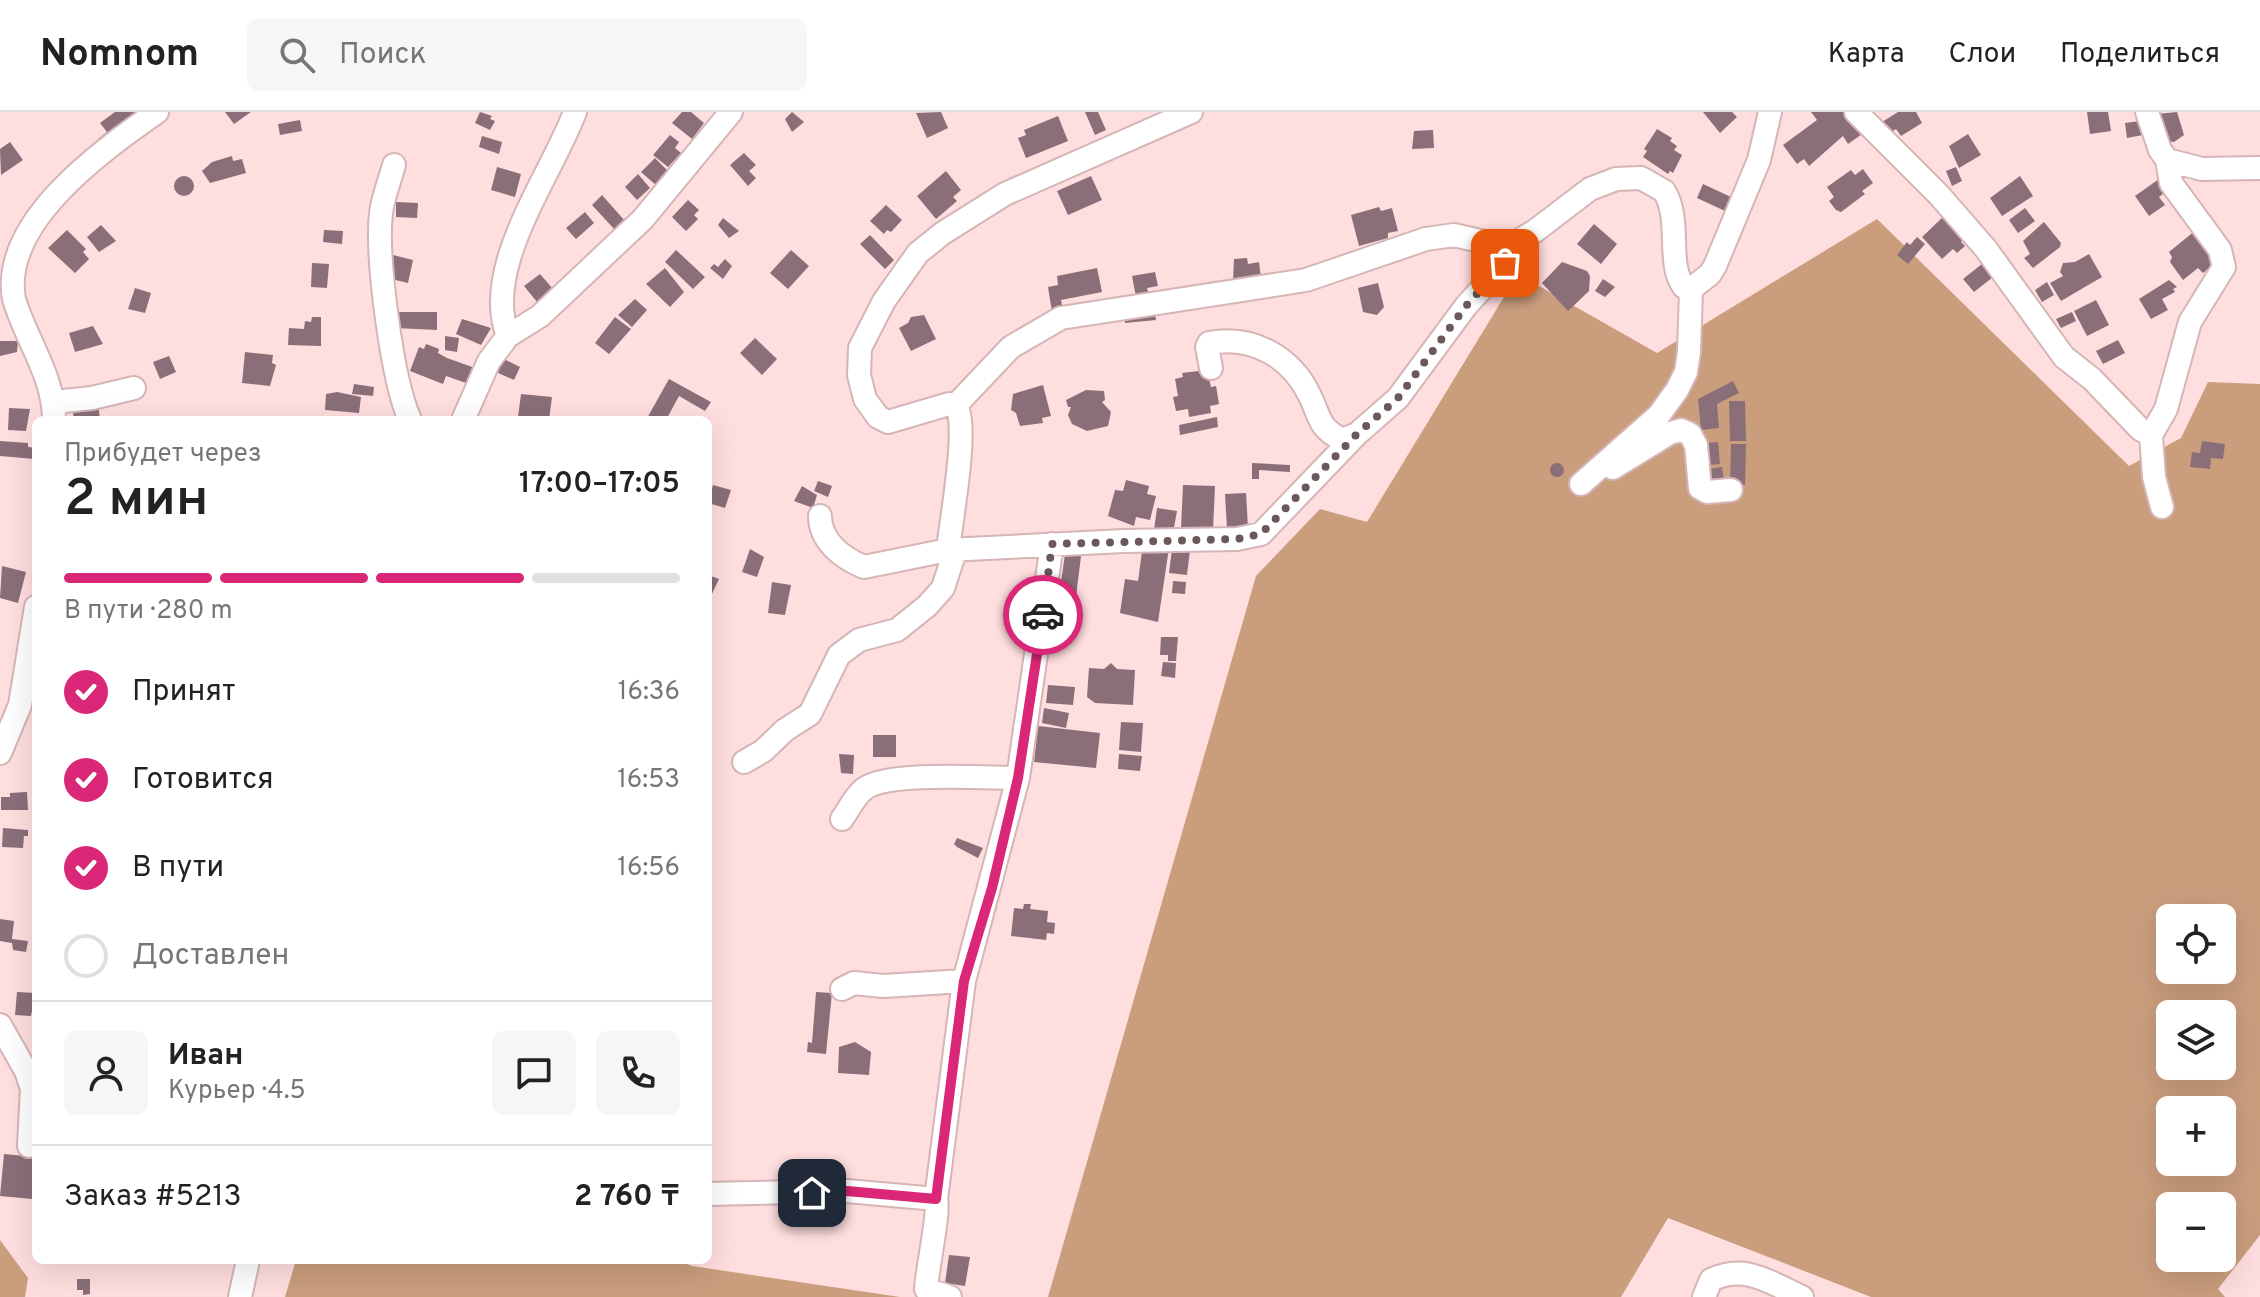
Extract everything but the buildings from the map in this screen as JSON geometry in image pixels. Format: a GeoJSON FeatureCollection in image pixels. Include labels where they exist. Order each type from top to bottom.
{"type":"FeatureCollection","features":[{"type":"Feature","properties":{"kind":"street"},"geometry":{"type":"LineString","coordinates":[[54,413],[13,298],[15,248],[29,222],[53,197],[93,159],[157,112]]}},
{"type":"Feature","properties":{"kind":"street"},"geometry":{"type":"LineString","coordinates":[[508,336],[502,321],[511,251],[575,112]]}},
{"type":"Feature","properties":{"kind":"street"},"geometry":{"type":"LineString","coordinates":[[465,416],[489,361],[508,336],[540,316],[643,219],[731,112]]}},
{"type":"Feature","properties":{"kind":"street"},"geometry":{"type":"LineString","coordinates":[[1191,112],[1005,194],[943,233],[918,253],[867,331],[859,362],[865,399],[878,417],[888,422],[900,421],[940,406],[956,405],[1011,347],[1061,318],[1297,282],[1426,239],[1454,235],[1501,246],[1511,245],[1535,231],[1590,189],[1616,179],[1641,178],[1659,186],[1669,199],[1677,276],[1684,287],[1691,289]]}},
{"type":"Feature","properties":{"kind":"street"},"geometry":{"type":"LineString","coordinates":[[1691,289],[1715,266],[1759,160],[1770,112]]}},
{"type":"Feature","properties":{"kind":"street"},"geometry":{"type":"LineString","coordinates":[[1856,112],[1939,195],[1986,249],[2064,357],[2092,379],[2140,429],[2151,435]]}},
{"type":"Feature","properties":{"kind":"street"},"geometry":{"type":"LineString","coordinates":[[2147,112],[2160,150],[2167,160],[2171,183],[2220,250],[2224,267],[2190,322],[2166,409],[2151,435],[2154,477],[2162,507]]}},
{"type":"Feature","properties":{"kind":"street"},"geometry":{"type":"LineString","coordinates":[[2167,160],[2188,167]]}},
{"type":"Feature","properties":{"kind":"street"},"geometry":{"type":"LineString","coordinates":[[394,165],[381,212],[382,257],[397,371],[409,416]]}},
{"type":"Feature","properties":{"kind":"street"},"geometry":{"type":"LineString","coordinates":[[2171,183],[2177,168],[2260,168]]}},
{"type":"Feature","properties":{"kind":"street"},"geometry":{"type":"LineString","coordinates":[[820,516],[820,529],[826,539],[852,562],[864,567],[952,549],[1237,539],[1261,534],[1357,434],[1398,398],[1466,306],[1505,263],[1511,245]]}},
{"type":"Feature","properties":{"kind":"street"},"geometry":{"type":"LineString","coordinates":[[1691,289],[1693,306],[1689,352],[1686,372],[1677,390],[1659,415],[1584,483],[1597,480],[1670,433],[1681,430],[1690,434],[1696,445],[1700,488],[1707,492],[1731,490]]}},
{"type":"Feature","properties":{"kind":"street"},"geometry":{"type":"LineString","coordinates":[[1211,368],[1209,343],[1231,339],[1247,342],[1279,357],[1300,379],[1327,431],[1342,440],[1357,434]]}},
{"type":"Feature","properties":{"kind":"street"},"geometry":{"type":"LineString","coordinates":[[54,413],[64,401],[134,388]]}},
{"type":"Feature","properties":{"kind":"street"},"geometry":{"type":"LineString","coordinates":[[744,762],[810,714],[839,655],[859,640],[897,630],[927,606],[943,588],[952,549],[960,450],[961,415],[956,405]]}},
{"type":"Feature","properties":{"kind":"street"},"geometry":{"type":"LineString","coordinates":[[950,1297],[926,1289],[929,1247],[938,1212],[936,1199],[964,981],[992,888],[1018,778],[1052,544]]}},
{"type":"Feature","properties":{"kind":"street"},"geometry":{"type":"LineString","coordinates":[[0,753],[20,705],[32,632]]}},
{"type":"Feature","properties":{"kind":"street"},"geometry":{"type":"LineString","coordinates":[[842,819],[863,789],[873,784],[919,778],[1018,778]]}},
{"type":"Feature","properties":{"kind":"street"},"geometry":{"type":"LineString","coordinates":[[842,989],[854,983],[883,986],[964,981]]}},
{"type":"Feature","properties":{"kind":"street"},"geometry":{"type":"LineString","coordinates":[[0,1025],[26,1071],[32,1089],[29,1146]]}},
{"type":"Feature","properties":{"kind":"street"},"geometry":{"type":"LineString","coordinates":[[712,1194],[847,1191],[936,1199]]}},
{"type":"Feature","properties":{"kind":"street"},"geometry":{"type":"LineString","coordinates":[[240,1297],[247,1264]]}},
{"type":"Feature","properties":{"kind":"street"},"geometry":{"type":"LineString","coordinates":[[1704,1297],[1711,1280],[1727,1272],[1745,1271],[1802,1297]]}},
{"type":"Feature","properties":{"kind":"shaded area"},"geometry":{"type":"Polygon","coordinates":[[[1877,219],[2129,466],[2181,438],[2208,382],[2260,384],[2260,1235],[2236,1266],[2236,1192],[2156,1192],[2156,1272],[2231,1272],[2218,1289],[2225,1297],[1871,1297],[1668,1218],[1621,1297],[1048,1297],[1256,576],[1320,509],[1367,522],[1518,274],[1657,353],[1877,219]]]}},
{"type":"Feature","properties":{"kind":"shaded area"},"geometry":{"type":"Polygon","coordinates":[[[0,1240],[28,1278],[25,1297],[0,1297],[0,1240]]]}},
{"type":"Feature","properties":{"kind":"shaded area"},"geometry":{"type":"Polygon","coordinates":[[[295,1264],[686,1264],[900,1297],[285,1297],[295,1264]]]}},
{"type":"Feature","properties":{"kind":"way so far"},"geometry":{"type":"LineString","coordinates":[[1043,615],[1052,544],[1237,539],[1261,534],[1357,434],[1398,398],[1466,306],[1505,263]]}},
{"type":"Feature","properties":{"kind":"route"},"geometry":{"type":"LineString","coordinates":[[812,1193],[847,1191],[936,1199],[964,981],[1006,834],[1029,717],[1043,615]]}}]}
